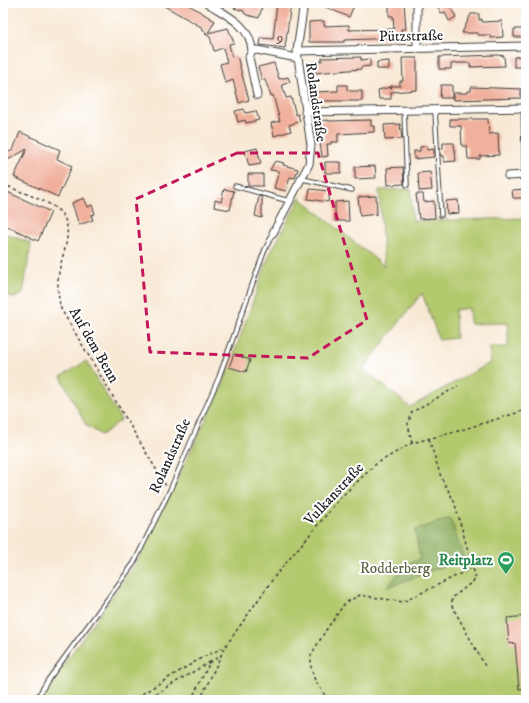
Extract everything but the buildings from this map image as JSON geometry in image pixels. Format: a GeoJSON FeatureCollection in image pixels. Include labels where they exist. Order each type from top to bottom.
{"type":"FeatureCollection","features":[{"type":"Feature","properties":{"kind":"street"},"geometry":{"type":"LineString","coordinates":[[207,3],[237,22],[244,29],[252,44],[252,51],[249,57],[257,95]]}},
{"type":"Feature","properties":{"kind":"street","name":"Rolandstraße"},"geometry":{"type":"LineString","coordinates":[[273,233],[303,179],[308,164],[311,145],[297,54],[304,3]]}},
{"type":"Feature","properties":{"kind":"street"},"geometry":{"type":"LineString","coordinates":[[417,3],[417,49]]}},
{"type":"Feature","properties":{"kind":"street","name":"Pützstraße"},"geometry":{"type":"LineString","coordinates":[[252,51],[257,50],[297,54],[526,46]]}},
{"type":"Feature","properties":{"kind":"street"},"geometry":{"type":"LineString","coordinates":[[305,112],[526,108],[526,175],[508,176]]}},
{"type":"Feature","properties":{"kind":"lane"},"geometry":{"type":"LineString","coordinates":[[434,109],[441,215]]}},
{"type":"Feature","properties":{"kind":"lane"},"geometry":{"type":"LineString","coordinates":[[404,110],[407,185]]}},
{"type":"Feature","properties":{"kind":"lane"},"geometry":{"type":"LineString","coordinates":[[303,179],[352,190]]}},
{"type":"Feature","properties":{"kind":"lane"},"geometry":{"type":"LineString","coordinates":[[235,186],[290,201]]}},
{"type":"Feature","properties":{"kind":"lane","name":"Rolandstraße"},"geometry":{"type":"LineString","coordinates":[[36,700],[48,680],[134,563],[170,490],[219,377],[264,252],[273,233]]}},
{"type":"Feature","properties":{"kind":"path","name":"Auf dem Benn"},"geometry":{"type":"LineString","coordinates":[[3,184],[54,208],[65,218],[69,231],[59,273],[58,295],[61,309],[163,483],[170,490]]}},
{"type":"Feature","properties":{"kind":"path"},"geometry":{"type":"LineString","coordinates":[[412,443],[408,424],[412,412],[458,386]]}},
{"type":"Feature","properties":{"kind":"path","name":"Vulkanstraße"},"geometry":{"type":"LineString","coordinates":[[200,700],[226,647],[275,576],[342,496],[376,464],[412,443],[526,410]]}},
{"type":"Feature","properties":{"kind":"path"},"geometry":{"type":"LineString","coordinates":[[429,439],[441,477],[454,501],[476,579],[452,598],[452,606],[485,666]]}},
{"type":"Feature","properties":{"kind":"path"},"geometry":{"type":"LineString","coordinates":[[328,700],[314,678],[310,667],[311,655],[345,603],[360,596],[403,602],[472,568]]}},
{"type":"Feature","properties":{"kind":"path"},"geometry":{"type":"LineString","coordinates":[[132,700],[203,657],[226,647]]}},
{"type":"Feature","properties":{"kind":"path"},"geometry":{"type":"LineString","coordinates":[[145,700],[221,656]]}},
{"type":"Feature","properties":{"kind":"path"},"geometry":{"type":"LineString","coordinates":[[191,700],[210,662]]}},
{"type":"Feature","properties":{"kind":"highlighted area"},"geometry":{"type":"Polygon","coordinates":[[[237,153],[318,153],[367,320],[308,358],[150,352],[136,199],[237,153]]]}},
{"type":"Feature","properties":{"kind":"green space","name":"Rodderberg"},"geometry":{"type":"Polygon","coordinates":[[[411,189],[413,221],[526,218],[526,700],[134,700],[131,697],[126,700],[40,700],[42,695],[136,563],[223,385],[269,256],[300,198],[384,266],[379,190],[411,189]],[[422,293],[363,369],[410,407],[490,363],[490,347],[508,347],[508,323],[470,324],[469,308],[455,310],[456,338],[439,340],[422,293]]]}},
{"type":"Feature","properties":{"kind":"green space"},"geometry":{"type":"Polygon","coordinates":[[[3,233],[31,243],[23,294],[14,298],[3,294],[3,233]]]}},
{"type":"Feature","properties":{"kind":"green space"},"geometry":{"type":"Polygon","coordinates":[[[86,361],[121,420],[101,435],[86,425],[61,377],[86,361]]]}},
{"type":"Feature","properties":{"kind":"green space"},"geometry":{"type":"Polygon","coordinates":[[[450,518],[464,558],[386,588],[407,564],[420,559],[415,530],[450,518]]]}},
{"type":"Feature","properties":{"kind":"place","name":"Reitplatz"},"geometry":{"type":"Point","coordinates":[506,575]}}]}
